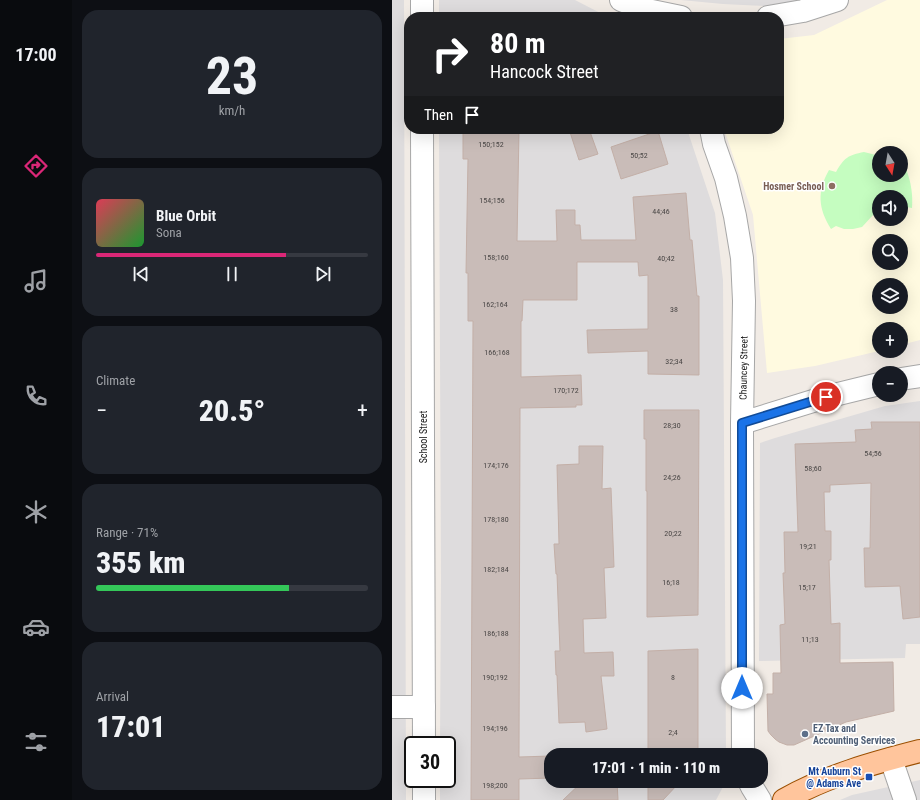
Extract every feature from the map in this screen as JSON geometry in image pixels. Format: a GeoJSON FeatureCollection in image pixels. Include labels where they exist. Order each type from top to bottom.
{"type":"FeatureCollection","features":[{"type":"Feature","properties":{"kind":"main road"},"geometry":{"type":"LineString","coordinates":[[784,800],[820,782],[853,770],[920,751]]}},
{"type":"Feature","properties":{"kind":"street"},"geometry":{"type":"LineString","coordinates":[[422,0],[422,12]]}},
{"type":"Feature","properties":{"kind":"street"},"geometry":{"type":"LineString","coordinates":[[784,14],[803,11],[837,0]]}},
{"type":"Feature","properties":{"kind":"street"},"geometry":{"type":"LineString","coordinates":[[623,1],[640,12]]}},
{"type":"Feature","properties":{"kind":"street"},"geometry":{"type":"LineString","coordinates":[[623,1],[657,12]]}},
{"type":"Feature","properties":{"kind":"street","name":"School Street"},"geometry":{"type":"LineString","coordinates":[[422,134],[424,736]]}},
{"type":"Feature","properties":{"kind":"street","name":"Chauncey Street"},"geometry":{"type":"LineString","coordinates":[[712,134],[726,178],[735,216],[742,258],[744,301],[742,423],[743,748]]}},
{"type":"Feature","properties":{"kind":"street"},"geometry":{"type":"LineString","coordinates":[[908,378],[920,376]]}},
{"type":"Feature","properties":{"kind":"street"},"geometry":{"type":"LineString","coordinates":[[742,423],[826,397],[872,386]]}},
{"type":"Feature","properties":{"kind":"street"},"geometry":{"type":"LineString","coordinates":[[392,707],[424,707]]}},
{"type":"Feature","properties":{"kind":"street"},"geometry":{"type":"LineString","coordinates":[[891,759],[905,800]]}},
{"type":"Feature","properties":{"kind":"street"},"geometry":{"type":"LineString","coordinates":[[424,788],[424,800]]}},
{"type":"Feature","properties":{"kind":"street"},"geometry":{"type":"LineString","coordinates":[[753,788],[760,800]]}},
{"type":"Feature","properties":{"kind":"shaded area"},"geometry":{"type":"Polygon","coordinates":[[[392,0],[404,0],[406,736],[404,736],[404,788],[406,788],[406,800],[392,800],[392,0]]]}},
{"type":"Feature","properties":{"kind":"shaded area"},"geometry":{"type":"Polygon","coordinates":[[[439,0],[575,0],[598,12],[439,12],[439,0]]]}},
{"type":"Feature","properties":{"kind":"shaded area"},"geometry":{"type":"Polygon","coordinates":[[[681,0],[801,0],[764,6],[681,0]]]}},
{"type":"Feature","properties":{"kind":"shaded area","name":"Hosmer School"},"geometry":{"type":"Polygon","coordinates":[[[887,0],[920,0],[920,340],[908,343],[908,322],[872,322],[872,353],[815,366],[767,373],[753,215],[726,134],[784,134],[784,38],[814,35],[887,0]]]}},
{"type":"Feature","properties":{"kind":"shaded area"},"geometry":{"type":"Polygon","coordinates":[[[439,134],[689,134],[715,213],[723,280],[726,748],[544,748],[544,788],[722,788],[716,800],[440,800],[440,788],[456,788],[456,736],[440,736],[441,579],[439,134]]]}},
{"type":"Feature","properties":{"kind":"shaded area"},"geometry":{"type":"Polygon","coordinates":[[[920,401],[920,644],[906,644],[905,658],[759,661],[760,443],[885,406],[920,401]]]}},
{"type":"Feature","properties":{"kind":"shaded area"},"geometry":{"type":"Polygon","coordinates":[[[920,780],[920,800],[840,800],[852,795],[920,780]]]}},
{"type":"Feature","properties":{"kind":"green space"},"geometry":{"type":"Polygon","coordinates":[[[864,152],[872,154],[872,182],[908,182],[908,176],[911,188],[912,208],[908,207],[908,190],[872,190],[872,216],[862,227],[844,229],[836,226],[831,229],[821,207],[822,185],[829,170],[836,172],[847,158],[854,154],[864,152]]]}},
{"type":"Feature","properties":{"kind":"building"},"geometry":{"type":"Polygon","coordinates":[[[463,134],[519,134],[517,241],[557,241],[556,210],[575,210],[575,225],[580,225],[581,240],[636,240],[633,197],[686,193],[697,296],[699,296],[699,375],[648,374],[648,351],[588,353],[587,330],[648,329],[648,275],[639,276],[638,262],[577,262],[577,300],[523,300],[521,321],[521,377],[581,375],[582,405],[576,405],[576,407],[520,408],[519,757],[544,756],[544,778],[519,779],[519,800],[471,800],[473,321],[468,321],[468,273],[466,273],[468,159],[463,159],[463,134]]]}},
{"type":"Feature","properties":{"kind":"building"},"geometry":{"type":"Polygon","coordinates":[[[571,134],[591,134],[598,154],[579,160],[571,134]]]}},
{"type":"Feature","properties":{"kind":"building"},"geometry":{"type":"Polygon","coordinates":[[[649,134],[659,134],[668,164],[621,179],[611,147],[649,134]]]}},
{"type":"Feature","properties":{"kind":"building"},"geometry":{"type":"Polygon","coordinates":[[[644,410],[699,410],[698,615],[647,617],[647,491],[644,410]]]}},
{"type":"Feature","properties":{"kind":"building"},"geometry":{"type":"Polygon","coordinates":[[[871,422],[920,422],[920,617],[903,619],[900,586],[865,587],[864,548],[870,548],[871,483],[830,485],[830,492],[824,492],[825,531],[831,531],[831,560],[829,560],[831,624],[840,623],[840,663],[893,662],[894,711],[846,722],[794,745],[787,745],[779,742],[768,731],[767,694],[773,694],[773,673],[781,673],[780,625],[785,624],[783,573],[785,573],[784,532],[798,532],[795,444],[856,442],[855,430],[872,429],[871,422]]]}},
{"type":"Feature","properties":{"kind":"building"},"geometry":{"type":"Polygon","coordinates":[[[579,446],[603,446],[602,489],[611,488],[614,567],[604,568],[606,618],[583,619],[584,653],[613,652],[614,676],[601,676],[607,729],[586,732],[585,722],[559,723],[555,651],[560,651],[557,574],[554,544],[559,544],[557,465],[579,464],[579,446]]]}},
{"type":"Feature","properties":{"kind":"building"},"geometry":{"type":"Polygon","coordinates":[[[698,649],[698,748],[648,748],[648,651],[698,649]]]}},
{"type":"Feature","properties":{"kind":"building"},"geometry":{"type":"Polygon","coordinates":[[[576,788],[617,788],[618,800],[563,800],[576,788]]]}},
{"type":"Feature","properties":{"kind":"building"},"geometry":{"type":"Polygon","coordinates":[[[648,788],[674,788],[663,800],[648,800],[648,788]]]}},
{"type":"Feature","properties":{"kind":"place","name":"Hosmer School"},"geometry":{"type":"Point","coordinates":[832,186]}},
{"type":"Feature","properties":{"kind":"place","name":"EZ Tax and Accounting Services"},"geometry":{"type":"Point","coordinates":[805,734]}},
{"type":"Feature","properties":{"kind":"place","name":"Mt Auburn St @ Adams Ave"},"geometry":{"type":"Point","coordinates":[869,777]}},
{"type":"Feature","properties":{"kind":"route"},"geometry":{"type":"LineString","coordinates":[[742,688],[742,423],[826,397]]}}]}
